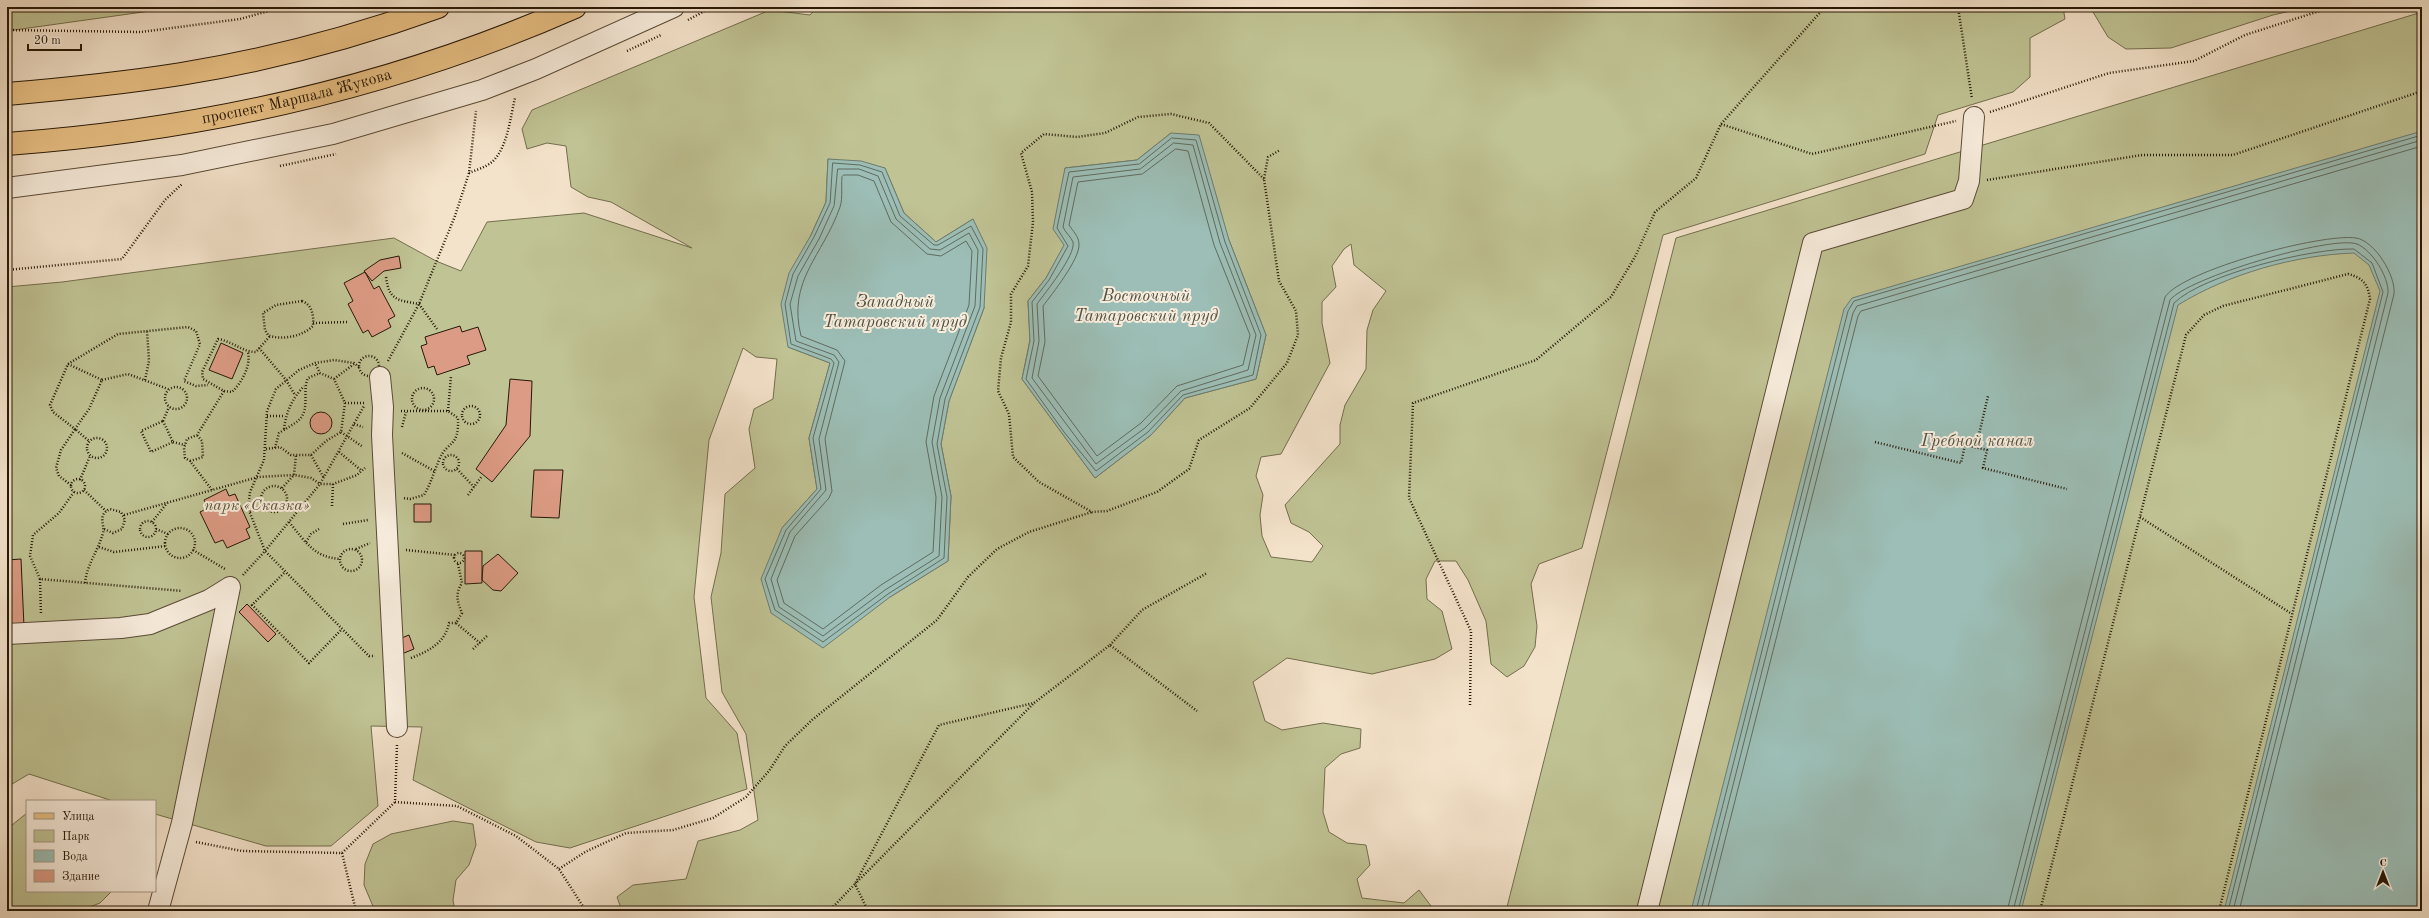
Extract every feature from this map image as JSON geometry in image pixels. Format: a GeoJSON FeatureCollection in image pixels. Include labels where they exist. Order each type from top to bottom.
{"type":"FeatureCollection","features":[{"type":"Feature","properties":{"kind":"main road"},"geometry":{"type":"LineString","coordinates":[[7,94],[181,74],[291,52],[398,21],[438,7]]}},
{"type":"Feature","properties":{"kind":"main road","name":"проспект Маршала Жукова"},"geometry":{"type":"LineString","coordinates":[[7,144],[63,140],[195,122],[308,98],[418,67],[526,29],[575,7]]}},
{"type":"Feature","properties":{"kind":"street"},"geometry":{"type":"LineString","coordinates":[[7,188],[182,165],[228,157],[341,132],[482,90],[536,69],[674,7]]}},
{"type":"Feature","properties":{"kind":"street"},"geometry":{"type":"LineString","coordinates":[[1647,911],[1813,243],[1963,199],[1969,181],[1974,117]]}},
{"type":"Feature","properties":{"kind":"street"},"geometry":{"type":"LineString","coordinates":[[380,377],[374,405],[386,450],[385,494],[397,727]]}},
{"type":"Feature","properties":{"kind":"street"},"geometry":{"type":"LineString","coordinates":[[7,634],[120,628],[150,624],[209,600],[235,583]]}},
{"type":"Feature","properties":{"kind":"street"},"geometry":{"type":"LineString","coordinates":[[158,911],[182,823],[235,583]]}},
{"type":"Feature","properties":{"kind":"path"},"geometry":{"type":"LineString","coordinates":[[7,30],[141,32],[240,19],[283,7]]}},
{"type":"Feature","properties":{"kind":"path"},"geometry":{"type":"LineString","coordinates":[[1470,705],[1471,631],[1409,498],[1413,403],[1536,360],[1611,296],[1636,255],[1655,212],[1696,178],[1721,124],[1824,7]]}},
{"type":"Feature","properties":{"kind":"path"},"geometry":{"type":"LineString","coordinates":[[1958,7],[1974,117]]}},
{"type":"Feature","properties":{"kind":"path"},"geometry":{"type":"LineString","coordinates":[[1721,124],[1812,154],[1974,117],[2109,73],[2194,61],[2245,36],[2332,7]]}},
{"type":"Feature","properties":{"kind":"path"},"geometry":{"type":"LineString","coordinates":[[1985,180],[2142,155],[2233,155],[2422,91]]}},
{"type":"Feature","properties":{"kind":"path"},"geometry":{"type":"LineString","coordinates":[[469,173],[491,163],[498,155],[504,142],[516,95]]}},
{"type":"Feature","properties":{"kind":"path"},"geometry":{"type":"LineString","coordinates":[[193,550],[235,583],[265,551],[320,484],[347,438],[374,405],[380,377],[419,304],[455,216],[469,173],[476,111]]}},
{"type":"Feature","properties":{"kind":"path"},"geometry":{"type":"LineString","coordinates":[[1092,512],[1039,482],[1013,457],[1009,414],[998,391],[1001,358],[1011,322],[1011,294],[1028,266],[1033,222],[1032,192],[1021,153],[1044,134],[1077,137],[1105,132],[1138,117],[1171,114],[1209,123],[1264,179]]}},
{"type":"Feature","properties":{"kind":"path"},"geometry":{"type":"LineString","coordinates":[[559,869],[585,852],[626,833],[673,830],[713,818],[746,797],[769,771],[785,746],[812,720],[937,620],[968,577],[997,549],[1029,532],[1092,512],[1107,511],[1157,492],[1189,469],[1199,440],[1250,408],[1287,363],[1298,335],[1296,311],[1279,281],[1264,179],[1268,157],[1280,150]]}},
{"type":"Feature","properties":{"kind":"path"},"geometry":{"type":"LineString","coordinates":[[7,270],[122,259],[165,200],[184,183]]}},
{"type":"Feature","properties":{"kind":"path"},"geometry":{"type":"LineString","coordinates":[[2040,911],[2186,335],[2204,315],[2223,306],[2348,274],[2360,278],[2368,287],[2370,300],[2219,911]]}},
{"type":"Feature","properties":{"kind":"path"},"geometry":{"type":"LineString","coordinates":[[386,277],[388,291],[396,300],[419,304],[437,329]]}},
{"type":"Feature","properties":{"kind":"path"},"geometry":{"type":"LineString","coordinates":[[302,301],[308,304],[313,323],[308,331],[282,337],[270,336],[264,330],[263,313],[276,305],[302,301]]}},
{"type":"Feature","properties":{"kind":"path"},"geometry":{"type":"LineString","coordinates":[[313,323],[348,322]]}},
{"type":"Feature","properties":{"kind":"path"},"geometry":{"type":"LineString","coordinates":[[89,441],[53,412],[50,404],[68,364],[118,334],[188,327],[196,331],[200,344],[181,388]]}},
{"type":"Feature","properties":{"kind":"path"},"geometry":{"type":"LineString","coordinates":[[145,380],[149,361],[147,331]]}},
{"type":"Feature","properties":{"kind":"path"},"geometry":{"type":"LineString","coordinates":[[248,352],[249,358],[247,369],[238,385],[232,392],[224,391],[209,384],[203,379],[202,372],[218,339],[226,340],[248,352],[256,352],[270,336]]}},
{"type":"Feature","properties":{"kind":"path"},"geometry":{"type":"LineString","coordinates":[[259,348],[286,380],[295,395]]}},
{"type":"Feature","properties":{"kind":"path"},"geometry":{"type":"LineString","coordinates":[[359,367],[354,363],[334,360],[315,363],[299,370],[286,380],[276,390],[270,401],[267,416],[266,449],[258,477],[250,492],[248,508],[265,551],[284,573],[369,656],[394,662],[427,652],[447,634],[449,623],[456,623],[480,643]]}},
{"type":"Feature","properties":{"kind":"path"},"geometry":{"type":"LineString","coordinates":[[315,363],[320,373],[334,379],[345,403],[341,432]]}},
{"type":"Feature","properties":{"kind":"path"},"geometry":{"type":"LineString","coordinates":[[334,379],[354,363]]}},
{"type":"Feature","properties":{"kind":"path"},"geometry":{"type":"LineString","coordinates":[[68,364],[102,380],[128,374],[168,389],[173,387],[181,388],[185,392],[186,402],[178,408],[169,407]]}},
{"type":"Feature","properties":{"kind":"path"},"geometry":{"type":"LineString","coordinates":[[284,430],[285,416],[295,395],[304,386],[308,378],[320,373]]}},
{"type":"Feature","properties":{"kind":"path"},"geometry":{"type":"LineString","coordinates":[[448,411],[451,376]]}},
{"type":"Feature","properties":{"kind":"path"},"geometry":{"type":"LineString","coordinates":[[74,492],[71,485],[60,476],[56,468],[61,450],[89,409],[102,380]]}},
{"type":"Feature","properties":{"kind":"path"},"geometry":{"type":"LineString","coordinates":[[184,381],[196,386],[209,384]]}},
{"type":"Feature","properties":{"kind":"path"},"geometry":{"type":"LineString","coordinates":[[276,448],[279,433],[300,419],[305,409],[304,386]]}},
{"type":"Feature","properties":{"kind":"path"},"geometry":{"type":"LineString","coordinates":[[168,389],[164,398],[169,407]]}},
{"type":"Feature","properties":{"kind":"path"},"geometry":{"type":"LineString","coordinates":[[422,389],[431,392],[434,401],[429,409],[424,411],[416,407],[412,398],[414,394],[422,389]]}},
{"type":"Feature","properties":{"kind":"path"},"geometry":{"type":"LineString","coordinates":[[212,490],[190,461],[185,458],[185,445],[187,439],[197,435],[214,411],[224,391]]}},
{"type":"Feature","properties":{"kind":"path"},"geometry":{"type":"LineString","coordinates":[[1976,447],[1988,396]]}},
{"type":"Feature","properties":{"kind":"path"},"geometry":{"type":"LineString","coordinates":[[345,403],[374,405],[406,412],[448,411],[458,418],[462,417]]}},
{"type":"Feature","properties":{"kind":"path"},"geometry":{"type":"LineString","coordinates":[[169,407],[163,421],[141,431],[151,452],[173,442],[185,445]]}},
{"type":"Feature","properties":{"kind":"path"},"geometry":{"type":"LineString","coordinates":[[470,407],[478,410],[480,414],[479,419],[472,424],[468,423],[462,417],[463,412],[470,407]]}},
{"type":"Feature","properties":{"kind":"path"},"geometry":{"type":"LineString","coordinates":[[401,433],[406,412]]}},
{"type":"Feature","properties":{"kind":"path"},"geometry":{"type":"LineString","coordinates":[[267,416],[285,416]]}},
{"type":"Feature","properties":{"kind":"path"},"geometry":{"type":"LineString","coordinates":[[385,494],[410,499],[424,495],[444,456],[458,435],[458,418]]}},
{"type":"Feature","properties":{"kind":"path"},"geometry":{"type":"LineString","coordinates":[[163,421],[173,442]]}},
{"type":"Feature","properties":{"kind":"path"},"geometry":{"type":"LineString","coordinates":[[341,432],[347,438],[401,453],[436,472]]}},
{"type":"Feature","properties":{"kind":"path"},"geometry":{"type":"LineString","coordinates":[[266,449],[280,447],[287,454],[311,455],[326,441],[341,432]]}},
{"type":"Feature","properties":{"kind":"path"},"geometry":{"type":"LineString","coordinates":[[190,461],[203,457],[202,440],[197,435]]}},
{"type":"Feature","properties":{"kind":"path"},"geometry":{"type":"LineString","coordinates":[[80,480],[90,456],[87,446],[89,441],[94,438],[104,440],[108,450],[101,458],[90,456]]}},
{"type":"Feature","properties":{"kind":"path"},"geometry":{"type":"LineString","coordinates":[[1875,442],[1961,463],[1965,445],[1976,447],[1987,450],[1982,468],[2068,489]]}},
{"type":"Feature","properties":{"kind":"path"},"geometry":{"type":"LineString","coordinates":[[85,583],[89,562],[99,547],[104,529],[101,519],[106,511],[114,509],[124,515],[258,477],[294,475],[311,478],[320,484],[333,484],[362,471],[386,450]]}},
{"type":"Feature","properties":{"kind":"path"},"geometry":{"type":"LineString","coordinates":[[339,452],[362,471]]}},
{"type":"Feature","properties":{"kind":"path"},"geometry":{"type":"LineString","coordinates":[[282,488],[294,475],[296,455]]}},
{"type":"Feature","properties":{"kind":"path"},"geometry":{"type":"LineString","coordinates":[[311,455],[324,478]]}},
{"type":"Feature","properties":{"kind":"path"},"geometry":{"type":"LineString","coordinates":[[444,456],[455,456],[459,459],[457,469],[452,472],[443,467],[444,456]]}},
{"type":"Feature","properties":{"kind":"path"},"geometry":{"type":"LineString","coordinates":[[457,469],[474,487]]}},
{"type":"Feature","properties":{"kind":"path"},"geometry":{"type":"LineString","coordinates":[[468,495],[482,476]]}},
{"type":"Feature","properties":{"kind":"path"},"geometry":{"type":"LineString","coordinates":[[71,485],[73,482],[80,480]]}},
{"type":"Feature","properties":{"kind":"path"},"geometry":{"type":"LineString","coordinates":[[80,480],[84,484],[84,490],[106,511]]}},
{"type":"Feature","properties":{"kind":"path"},"geometry":{"type":"LineString","coordinates":[[332,506],[333,484]]}},
{"type":"Feature","properties":{"kind":"path"},"geometry":{"type":"LineString","coordinates":[[271,486],[282,488],[287,497],[284,508],[272,511],[262,504],[261,499],[266,489],[271,486]]}},
{"type":"Feature","properties":{"kind":"path"},"geometry":{"type":"LineString","coordinates":[[74,492],[77,493],[84,490]]}},
{"type":"Feature","properties":{"kind":"path"},"geometry":{"type":"LineString","coordinates":[[41,633],[40,579],[30,556],[33,535],[59,513],[74,492]]}},
{"type":"Feature","properties":{"kind":"path"},"geometry":{"type":"LineString","coordinates":[[152,522],[168,503]]}},
{"type":"Feature","properties":{"kind":"path"},"geometry":{"type":"LineString","coordinates":[[250,512],[262,504]]}},
{"type":"Feature","properties":{"kind":"path"},"geometry":{"type":"LineString","coordinates":[[104,529],[108,532],[118,532],[124,525],[124,515]]}},
{"type":"Feature","properties":{"kind":"path"},"geometry":{"type":"LineString","coordinates":[[343,524],[386,517]]}},
{"type":"Feature","properties":{"kind":"path"},"geometry":{"type":"LineString","coordinates":[[2140,517],[2292,614]]}},
{"type":"Feature","properties":{"kind":"path"},"geometry":{"type":"LineString","coordinates":[[152,522],[148,521],[141,524],[141,532],[147,537],[155,533],[156,529]]}},
{"type":"Feature","properties":{"kind":"path"},"geometry":{"type":"LineString","coordinates":[[152,522],[156,529],[168,534]]}},
{"type":"Feature","properties":{"kind":"path"},"geometry":{"type":"LineString","coordinates":[[289,522],[314,552],[328,558],[340,559]]}},
{"type":"Feature","properties":{"kind":"path"},"geometry":{"type":"LineString","coordinates":[[176,528],[186,529],[193,536],[195,546],[193,550],[185,556],[175,557],[166,546],[168,534],[176,528]]}},
{"type":"Feature","properties":{"kind":"path"},"geometry":{"type":"LineString","coordinates":[[306,542],[311,534],[319,529]]}},
{"type":"Feature","properties":{"kind":"path"},"geometry":{"type":"LineString","coordinates":[[99,547],[114,552],[166,546]]}},
{"type":"Feature","properties":{"kind":"path"},"geometry":{"type":"LineString","coordinates":[[350,548],[360,552],[363,561],[358,570],[348,571],[340,564],[340,559],[345,550],[350,548]]}},
{"type":"Feature","properties":{"kind":"path"},"geometry":{"type":"LineString","coordinates":[[388,548],[455,555],[461,553],[464,558],[464,562],[458,564]]}},
{"type":"Feature","properties":{"kind":"path"},"geometry":{"type":"LineString","coordinates":[[455,555],[454,558],[458,564],[462,583],[457,591],[457,601],[462,613],[456,623]]}},
{"type":"Feature","properties":{"kind":"path"},"geometry":{"type":"LineString","coordinates":[[284,573],[252,605],[309,663],[342,629]]}},
{"type":"Feature","properties":{"kind":"path"},"geometry":{"type":"LineString","coordinates":[[829,911],[1034,703],[1110,645],[1142,610],[1207,573]]}},
{"type":"Feature","properties":{"kind":"path"},"geometry":{"type":"LineString","coordinates":[[40,579],[178,590],[209,600]]}},
{"type":"Feature","properties":{"kind":"path"},"geometry":{"type":"LineString","coordinates":[[473,649],[488,635]]}},
{"type":"Feature","properties":{"kind":"path"},"geometry":{"type":"LineString","coordinates":[[1110,645],[1197,711]]}},
{"type":"Feature","properties":{"kind":"path"},"geometry":{"type":"LineString","coordinates":[[855,884],[939,725],[1034,703]]}},
{"type":"Feature","properties":{"kind":"path"},"geometry":{"type":"LineString","coordinates":[[177,838],[242,851],[342,853],[395,802],[397,727]]}},
{"type":"Feature","properties":{"kind":"path"},"geometry":{"type":"LineString","coordinates":[[395,802],[457,806],[516,836],[559,869],[586,911]]}},
{"type":"Feature","properties":{"kind":"path"},"geometry":{"type":"LineString","coordinates":[[342,853],[356,911]]}},
{"type":"Feature","properties":{"kind":"path"},"geometry":{"type":"LineString","coordinates":[[855,884],[868,911]]}},
{"type":"Feature","properties":{"kind":"green space"},"geometry":{"type":"Polygon","coordinates":[[[7,7],[179,7],[7,31],[7,7]]]}},
{"type":"Feature","properties":{"kind":"green space","name":"парк «Сказка»"},"geometry":{"type":"Polygon","coordinates":[[[817,7],[2063,7],[2065,19],[2030,38],[2030,77],[2013,92],[1938,115],[1925,154],[1663,235],[1582,548],[1539,564],[1531,584],[1537,626],[1535,647],[1524,666],[1507,677],[1491,664],[1486,621],[1468,580],[1456,561],[1435,561],[1426,579],[1427,599],[1442,611],[1452,649],[1435,659],[1372,674],[1287,658],[1253,682],[1265,721],[1282,730],[1323,723],[1361,729],[1360,748],[1341,754],[1325,768],[1323,812],[1329,832],[1347,843],[1366,845],[1370,865],[1357,879],[1362,898],[1404,903],[1419,890],[1431,906],[1432,911],[622,911],[617,897],[633,885],[686,879],[698,841],[740,830],[758,820],[746,734],[722,692],[711,597],[721,553],[725,494],[755,468],[749,429],[754,409],[773,399],[777,359],[756,357],[743,348],[709,440],[694,597],[706,698],[737,733],[747,789],[570,848],[536,842],[413,780],[422,727],[371,726],[378,806],[331,846],[266,846],[156,814],[156,800],[110,800],[29,774],[7,787],[7,287],[62,282],[394,238],[436,261],[461,271],[487,222],[584,213],[692,248],[611,202],[588,197],[571,187],[566,146],[547,143],[527,149],[522,129],[532,110],[770,10],[810,15],[817,7]],[[1171,133],[1137,160],[1065,168],[1065,245],[1046,278],[1028,301],[1030,340],[1022,379],[1095,478],[1151,435],[1185,398],[1256,379],[1266,335],[1229,240],[1171,133]],[[828,159],[826,202],[811,235],[788,347],[830,363],[809,438],[817,489],[782,528],[890,597],[948,561],[951,496],[941,444],[949,401],[984,308],[973,219],[936,242],[904,213],[885,168],[828,159]],[[1351,244],[1344,249],[1332,266],[1336,287],[1322,302],[1322,323],[1330,363],[1281,454],[1261,457],[1256,476],[1263,495],[1260,515],[1262,536],[1271,557],[1312,562],[1323,546],[1309,532],[1291,523],[1285,505],[1340,444],[1340,425],[1345,405],[1366,369],[1367,330],[1373,310],[1386,291],[1354,265],[1351,244]]]}},
{"type":"Feature","properties":{"kind":"green space"},"geometry":{"type":"Polygon","coordinates":[[[2090,7],[2308,7],[2273,15],[2171,48],[2126,49],[2108,37],[2090,7]]]}},
{"type":"Feature","properties":{"kind":"green space","name":"Гребной канал"},"geometry":{"type":"Polygon","coordinates":[[[2422,12],[2422,911],[1506,911],[1676,238],[2422,12]]]}},
{"type":"Feature","properties":{"kind":"green space"},"geometry":{"type":"Polygon","coordinates":[[[26,814],[26,892],[111,892],[100,903],[79,911],[7,911],[7,829],[26,814]]]}},
{"type":"Feature","properties":{"kind":"green space"},"geometry":{"type":"Polygon","coordinates":[[[453,821],[473,824],[476,845],[469,865],[456,880],[453,900],[455,911],[375,911],[364,885],[365,864],[373,844],[391,834],[453,821]]]}},
{"type":"Feature","properties":{"kind":"water","name":"Гребной канал"},"geometry":{"type":"Polygon","coordinates":[[[2422,131],[2422,911],[2224,911],[2380,291],[2369,265],[2354,253],[2309,258],[2263,268],[2218,284],[2178,305],[2021,911],[1691,911],[1844,309],[1852,298],[2422,131]]]}},
{"type":"Feature","properties":{"kind":"water","name":"Восточный Татаровский пруд"},"geometry":{"type":"Polygon","coordinates":[[[1171,133],[1199,135],[1229,240],[1266,335],[1256,379],[1185,398],[1151,435],[1095,478],[1022,379],[1030,341],[1028,301],[1046,278],[1064,245],[1053,229],[1065,168],[1137,160],[1171,133]]]}},
{"type":"Feature","properties":{"kind":"water","name":"Западный Татаровский пруд"},"geometry":{"type":"Polygon","coordinates":[[[828,159],[861,161],[885,168],[904,213],[936,242],[973,219],[987,248],[984,308],[949,401],[941,444],[951,496],[948,561],[890,597],[823,648],[771,613],[761,579],[782,528],[817,489],[809,438],[830,363],[788,347],[781,304],[789,273],[811,235],[826,202],[828,159]]]}},
{"type":"Feature","properties":{"kind":"building"},"geometry":{"type":"Polygon","coordinates":[[[399,256],[401,268],[384,271],[372,281],[364,271],[380,260],[399,256]]]}},
{"type":"Feature","properties":{"kind":"building"},"geometry":{"type":"Polygon","coordinates":[[[365,272],[374,289],[379,286],[395,316],[388,320],[391,327],[372,337],[368,330],[363,333],[348,304],[353,301],[344,283],[365,272]]]}},
{"type":"Feature","properties":{"kind":"building"},"geometry":{"type":"Polygon","coordinates":[[[460,326],[462,332],[478,327],[486,350],[467,356],[470,364],[437,375],[434,366],[428,368],[421,346],[427,344],[425,337],[460,326]]]}},
{"type":"Feature","properties":{"kind":"building"},"geometry":{"type":"Polygon","coordinates":[[[221,343],[243,353],[232,379],[209,370],[221,343]]]}},
{"type":"Feature","properties":{"kind":"building"},"geometry":{"type":"Polygon","coordinates":[[[510,379],[532,381],[530,436],[492,482],[476,469],[506,425],[510,379]]]}},
{"type":"Feature","properties":{"kind":"building"},"geometry":{"type":"Polygon","coordinates":[[[321,412],[329,415],[332,423],[329,431],[321,434],[313,431],[310,423],[313,415],[321,412]]]}},
{"type":"Feature","properties":{"kind":"building"},"geometry":{"type":"Polygon","coordinates":[[[534,470],[563,470],[559,518],[531,517],[534,470]]]}},
{"type":"Feature","properties":{"kind":"building"},"geometry":{"type":"Polygon","coordinates":[[[226,489],[229,496],[235,494],[250,527],[246,529],[250,538],[227,548],[223,540],[215,543],[200,512],[208,508],[204,500],[226,489]]]}},
{"type":"Feature","properties":{"kind":"building"},"geometry":{"type":"Polygon","coordinates":[[[414,504],[431,504],[431,522],[414,522],[414,504]]]}},
{"type":"Feature","properties":{"kind":"building"},"geometry":{"type":"Polygon","coordinates":[[[465,551],[482,551],[482,583],[465,584],[465,551]]]}},
{"type":"Feature","properties":{"kind":"building"},"geometry":{"type":"Polygon","coordinates":[[[498,554],[518,573],[501,591],[493,590],[482,580],[483,566],[498,554]]]}},
{"type":"Feature","properties":{"kind":"building"},"geometry":{"type":"Polygon","coordinates":[[[21,559],[24,627],[7,627],[7,560],[21,559]]]}},
{"type":"Feature","properties":{"kind":"building"},"geometry":{"type":"Polygon","coordinates":[[[247,604],[276,634],[268,642],[239,612],[247,604]]]}},
{"type":"Feature","properties":{"kind":"building"},"geometry":{"type":"Polygon","coordinates":[[[409,635],[414,649],[399,655],[394,641],[409,635]]]}}]}
